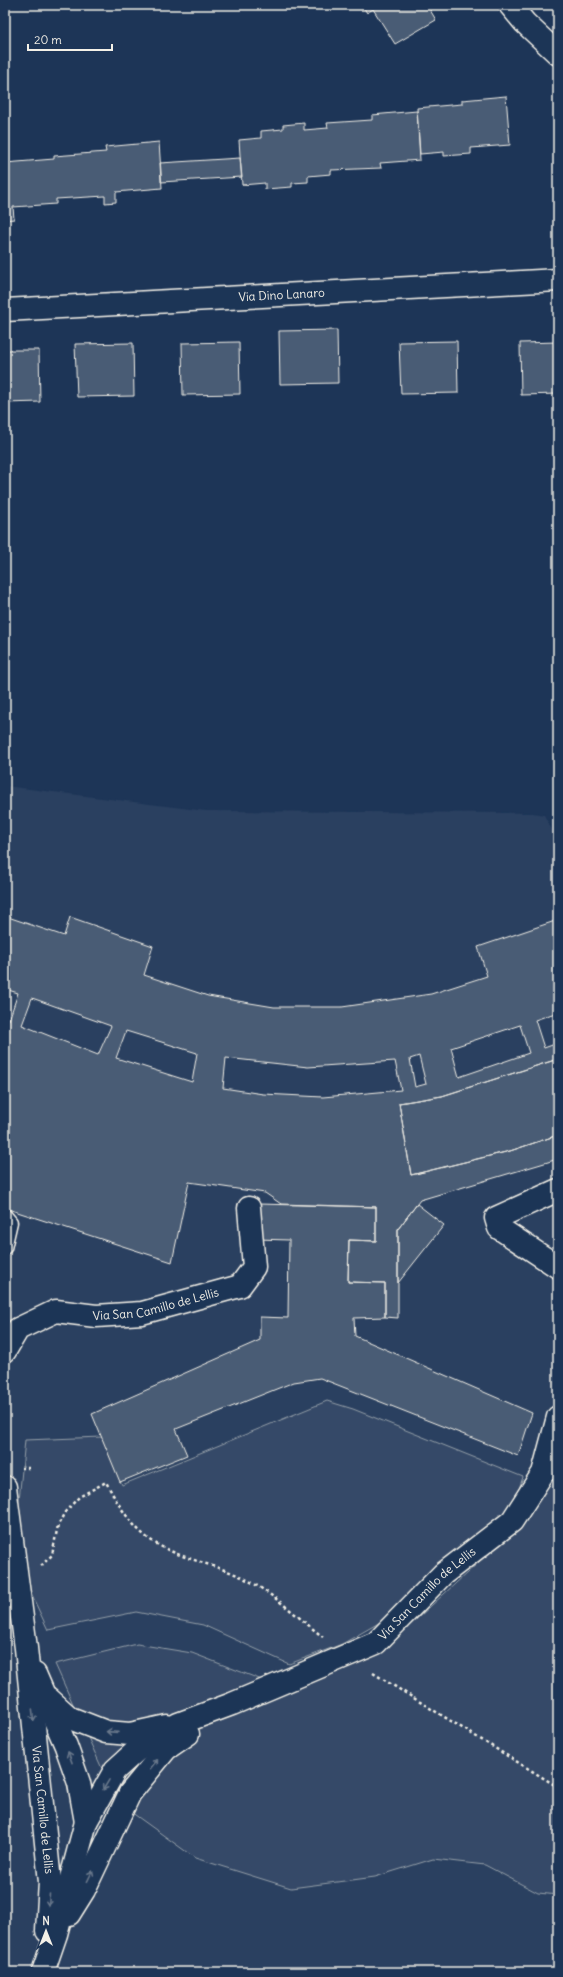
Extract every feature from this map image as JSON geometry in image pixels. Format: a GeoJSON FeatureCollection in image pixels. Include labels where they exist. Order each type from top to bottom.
{"type":"FeatureCollection","features":[{"type":"Feature","properties":{"kind":"street"},"geometry":{"type":"LineString","coordinates":[[510,5],[525,23],[558,54]]}},
{"type":"Feature","properties":{"kind":"street","name":"Via Dino Lanaro"},"geometry":{"type":"LineString","coordinates":[[5,310],[558,280]]}},
{"type":"Feature","properties":{"kind":"street"},"geometry":{"type":"LineString","coordinates":[[558,1190],[496,1218],[499,1228],[558,1267]]}},
{"type":"Feature","properties":{"kind":"street","name":"Via San Camillo de Lellis"},"geometry":{"type":"LineString","coordinates":[[5,1351],[18,1329],[56,1311],[96,1316],[142,1313],[240,1286],[254,1267],[250,1208]]}},
{"type":"Feature","properties":{"kind":"street","name":"Via San Camillo de Lellis"},"geometry":{"type":"LineString","coordinates":[[43,1972],[56,1934],[86,1822],[115,1770],[136,1751],[178,1724],[232,1704],[376,1643],[443,1574],[512,1521],[543,1473],[558,1417]]}},
{"type":"Feature","properties":{"kind":"street","name":"Via San Camillo de Lellis"},"geometry":{"type":"LineString","coordinates":[[5,1487],[26,1648],[50,1882],[43,1972]]}},
{"type":"Feature","properties":{"kind":"street","name":"Via San Camillo de Lellis"},"geometry":{"type":"LineString","coordinates":[[26,1648],[79,1783],[86,1822]]}},
{"type":"Feature","properties":{"kind":"street"},"geometry":{"type":"LineString","coordinates":[[43,1693],[70,1718],[106,1732],[130,1734],[178,1724]]}},
{"type":"Feature","properties":{"kind":"street","name":"Via San Camillo de Lellis"},"geometry":{"type":"LineString","coordinates":[[56,1934],[84,1890],[130,1793],[166,1750],[232,1704]]}},
{"type":"Feature","properties":{"kind":"lane"},"geometry":{"type":"LineString","coordinates":[[5,1215],[11,1222],[5,1248]]}},
{"type":"Feature","properties":{"kind":"path"},"geometry":{"type":"LineString","coordinates":[[16,1576],[37,1570],[52,1555],[58,1525],[64,1512],[79,1497],[106,1482],[129,1519],[152,1541],[185,1556],[232,1572],[251,1582],[287,1608],[346,1656],[558,1786]]}},
{"type":"Feature","properties":{"kind":"shaded area"},"geometry":{"type":"Polygon","coordinates":[[[5,786],[206,811],[533,813],[544,815],[558,841],[558,1972],[5,1972],[5,786]]]}},
{"type":"Feature","properties":{"kind":"shaded area"},"geometry":{"type":"Polygon","coordinates":[[[327,1401],[353,1409],[523,1477],[512,1509],[426,1596],[342,1644],[289,1664],[203,1625],[136,1612],[48,1630],[27,1585],[17,1520],[25,1440],[102,1437],[122,1485],[327,1401]]]}},
{"type":"Feature","properties":{"kind":"shaded area"},"geometry":{"type":"Polygon","coordinates":[[[558,1455],[558,1895],[538,1893],[485,1865],[433,1859],[375,1877],[291,1888],[195,1858],[117,1802],[55,1664],[137,1644],[192,1653],[288,1690],[385,1648],[515,1529],[558,1455]]]}},
{"type":"Feature","properties":{"kind":"building"},"geometry":{"type":"Polygon","coordinates":[[[5,5],[12,5],[5,12],[5,5]]]}},
{"type":"Feature","properties":{"kind":"building"},"geometry":{"type":"Polygon","coordinates":[[[362,5],[427,5],[436,20],[395,44],[373,9],[367,13],[362,5]]]}},
{"type":"Feature","properties":{"kind":"building"},"geometry":{"type":"Polygon","coordinates":[[[506,96],[510,145],[471,148],[471,154],[444,156],[444,152],[420,154],[417,108],[462,104],[462,100],[506,96]]]}},
{"type":"Feature","properties":{"kind":"building"},"geometry":{"type":"Polygon","coordinates":[[[417,111],[420,160],[380,163],[381,168],[331,170],[331,174],[308,176],[308,182],[292,183],[292,187],[265,189],[265,183],[242,185],[239,140],[261,138],[261,131],[283,129],[283,125],[304,123],[304,130],[328,128],[327,123],[372,120],[372,115],[417,111]]]}},
{"type":"Feature","properties":{"kind":"building"},"geometry":{"type":"Polygon","coordinates":[[[159,142],[162,188],[116,192],[116,202],[105,203],[105,196],[56,199],[56,204],[13,207],[14,219],[5,220],[5,163],[54,159],[54,156],[106,152],[105,147],[159,142]]]}},
{"type":"Feature","properties":{"kind":"building"},"geometry":{"type":"Polygon","coordinates":[[[240,158],[242,177],[161,182],[160,163],[240,158]]]}},
{"type":"Feature","properties":{"kind":"building"},"geometry":{"type":"Polygon","coordinates":[[[337,330],[338,383],[280,384],[279,331],[337,330]]]}},
{"type":"Feature","properties":{"kind":"building"},"geometry":{"type":"Polygon","coordinates":[[[457,341],[458,393],[401,394],[399,342],[457,341]]]}},
{"type":"Feature","properties":{"kind":"building"},"geometry":{"type":"Polygon","coordinates":[[[239,342],[240,394],[183,395],[182,343],[239,342]]]}},
{"type":"Feature","properties":{"kind":"building"},"geometry":{"type":"Polygon","coordinates":[[[558,342],[558,394],[521,395],[520,343],[558,342]]]}},
{"type":"Feature","properties":{"kind":"building"},"geometry":{"type":"Polygon","coordinates":[[[133,343],[134,396],[77,397],[75,344],[133,343]]]}},
{"type":"Feature","properties":{"kind":"building"},"geometry":{"type":"Polygon","coordinates":[[[5,350],[39,350],[40,402],[5,403],[5,350]]]}},
{"type":"Feature","properties":{"kind":"building"},"geometry":{"type":"Polygon","coordinates":[[[5,916],[64,936],[70,917],[153,946],[144,975],[208,996],[274,1007],[342,1007],[431,994],[487,976],[478,947],[558,920],[558,1012],[535,1020],[544,1048],[558,1043],[558,1059],[442,1096],[399,1103],[411,1175],[510,1151],[558,1135],[558,1159],[420,1200],[398,1229],[398,1318],[385,1317],[385,1283],[348,1282],[349,1240],[376,1241],[376,1207],[281,1204],[265,1193],[189,1182],[172,1262],[5,1208],[5,1019],[9,1020],[18,993],[5,989],[5,916]],[[32,998],[22,1025],[98,1055],[111,1026],[32,998]],[[520,1025],[451,1048],[459,1077],[529,1053],[520,1025]],[[126,1031],[116,1058],[192,1082],[197,1053],[126,1031]],[[419,1056],[410,1059],[415,1087],[426,1084],[419,1056]],[[226,1058],[223,1088],[263,1094],[323,1097],[401,1090],[395,1061],[308,1067],[226,1058]]]}},
{"type":"Feature","properties":{"kind":"building"},"geometry":{"type":"Polygon","coordinates":[[[558,1059],[558,1135],[510,1151],[411,1175],[399,1103],[442,1096],[558,1059]]]}},
{"type":"Feature","properties":{"kind":"building"},"geometry":{"type":"Polygon","coordinates":[[[259,1204],[376,1207],[376,1241],[349,1240],[348,1282],[385,1283],[385,1317],[354,1318],[355,1336],[532,1413],[518,1456],[320,1378],[294,1382],[176,1429],[187,1455],[120,1482],[92,1414],[260,1340],[260,1317],[288,1318],[289,1240],[258,1239],[259,1204]]]}},
{"type":"Feature","properties":{"kind":"building"},"geometry":{"type":"Polygon","coordinates":[[[417,1204],[444,1225],[398,1283],[398,1229],[417,1204]]]}}]}
